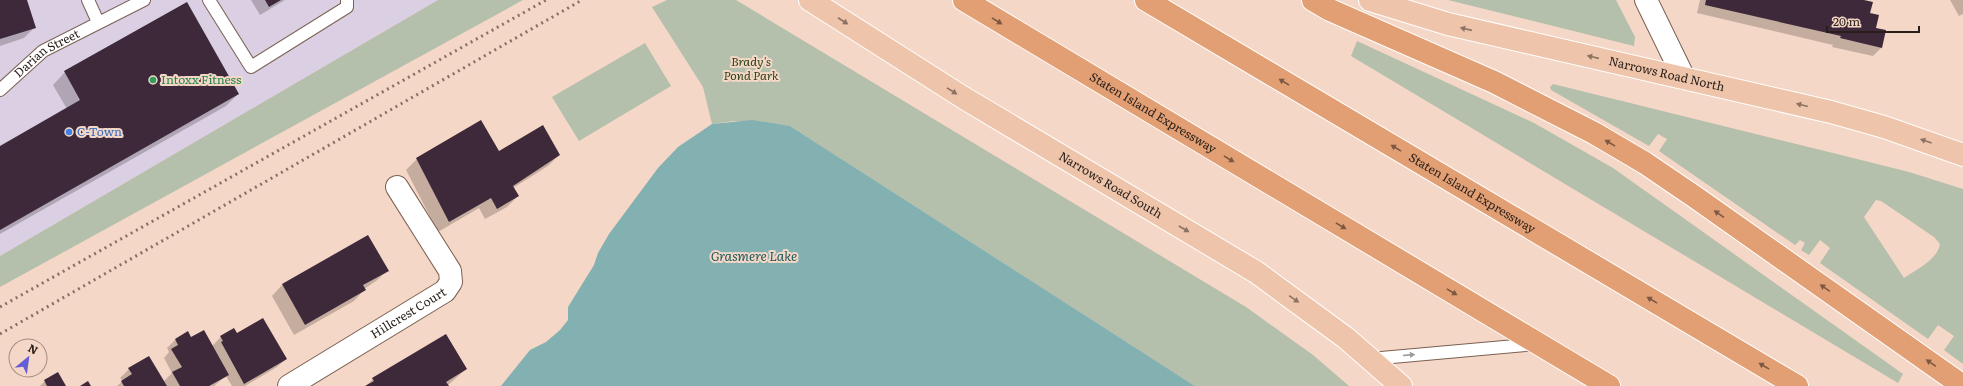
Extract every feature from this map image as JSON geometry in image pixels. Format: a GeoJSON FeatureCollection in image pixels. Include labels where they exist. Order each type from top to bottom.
{"type":"FeatureCollection","features":[{"type":"Feature","properties":{"kind":"highway","name":"Staten Island Expressway"},"geometry":{"type":"LineString","coordinates":[[964,0],[1609,386]]}},
{"type":"Feature","properties":{"kind":"highway","name":"Staten Island Expressway"},"geometry":{"type":"LineString","coordinates":[[1146,0],[1798,386]]}},
{"type":"Feature","properties":{"kind":"highway"},"geometry":{"type":"LineString","coordinates":[[1313,0],[1330,10],[1494,82],[1546,107],[1645,163],[1963,386]]}},
{"type":"Feature","properties":{"kind":"main road","name":"Narrows Road South"},"geometry":{"type":"LineString","coordinates":[[810,0],[964,98],[1256,272],[1333,328],[1401,386]]}},
{"type":"Feature","properties":{"kind":"main road","name":"Narrows Road North"},"geometry":{"type":"LineString","coordinates":[[1370,0],[1448,24],[1839,114],[1884,127],[1963,155]]}},
{"type":"Feature","properties":{"kind":"street"},"geometry":{"type":"LineString","coordinates":[[1646,0],[1684,78]]}},
{"type":"Feature","properties":{"kind":"street","name":"Hillcrest Court"},"geometry":{"type":"LineString","coordinates":[[289,386],[445,291],[451,282],[450,271],[397,187]]}},
{"type":"Feature","properties":{"kind":"lane"},"geometry":{"type":"LineString","coordinates":[[88,0],[98,22]]}},
{"type":"Feature","properties":{"kind":"lane","name":"Darian Street"},"geometry":{"type":"LineString","coordinates":[[0,90],[43,51],[144,0]]}},
{"type":"Feature","properties":{"kind":"lane"},"geometry":{"type":"LineString","coordinates":[[209,0],[251,68],[347,7],[347,0]]}},
{"type":"Feature","properties":{"kind":"lane"},"geometry":{"type":"LineString","coordinates":[[1370,359],[1539,344]]}},
{"type":"Feature","properties":{"kind":"shaded area"},"geometry":{"type":"Polygon","coordinates":[[[0,0],[438,0],[0,256],[0,0]]]}},
{"type":"Feature","properties":{"kind":"green space"},"geometry":{"type":"Polygon","coordinates":[[[438,0],[523,0],[0,287],[0,256],[438,0]]]}},
{"type":"Feature","properties":{"kind":"green space","name":"Brady's Pond Park"},"geometry":{"type":"Polygon","coordinates":[[[667,0],[736,0],[1246,307],[1313,355],[1349,386],[1195,386],[790,126],[734,121],[712,124],[703,87],[652,7],[667,0]]]}},
{"type":"Feature","properties":{"kind":"green space"},"geometry":{"type":"Polygon","coordinates":[[[1448,0],[1616,0],[1635,37],[1634,46],[1448,0]]]}},
{"type":"Feature","properties":{"kind":"green space"},"geometry":{"type":"Polygon","coordinates":[[[1357,41],[1534,123],[1613,168],[1903,374],[1898,383],[1351,56],[1357,41]]]}},
{"type":"Feature","properties":{"kind":"green space"},"geometry":{"type":"Polygon","coordinates":[[[645,43],[671,86],[579,141],[552,97],[645,43]]]}},
{"type":"Feature","properties":{"kind":"green space"},"geometry":{"type":"Polygon","coordinates":[[[1553,84],[1837,154],[1909,172],[1963,189],[1963,364],[1944,350],[1954,336],[1938,325],[1928,339],[1820,263],[1830,248],[1820,240],[1809,255],[1801,250],[1805,243],[1800,240],[1795,245],[1659,151],[1667,139],[1658,134],[1649,146],[1551,90],[1550,87],[1553,84]],[[1876,200],[1864,217],[1904,278],[1931,259],[1935,255],[1940,244],[1934,237],[1881,201],[1876,200]]]}},
{"type":"Feature","properties":{"kind":"water","name":"Grasmere Lake"},"geometry":{"type":"Polygon","coordinates":[[[752,120],[790,126],[1195,386],[501,386],[530,350],[546,342],[560,330],[568,320],[568,307],[594,265],[598,253],[609,234],[658,168],[678,147],[712,124],[752,120]]]}},
{"type":"Feature","properties":{"kind":"building"},"geometry":{"type":"Polygon","coordinates":[[[0,0],[27,0],[36,28],[0,39],[0,0]]]}},
{"type":"Feature","properties":{"kind":"building"},"geometry":{"type":"Polygon","coordinates":[[[265,0],[281,0],[269,7],[265,0]]]}},
{"type":"Feature","properties":{"kind":"building"},"geometry":{"type":"Polygon","coordinates":[[[1706,0],[1864,0],[1873,2],[1870,13],[1879,15],[1876,28],[1886,30],[1882,48],[1840,38],[1841,36],[1705,5],[1706,0]]]}},
{"type":"Feature","properties":{"kind":"building"},"geometry":{"type":"Polygon","coordinates":[[[187,2],[239,94],[0,230],[0,146],[80,100],[64,71],[187,2]]]}},
{"type":"Feature","properties":{"kind":"building"},"geometry":{"type":"Polygon","coordinates":[[[481,120],[499,151],[543,125],[560,155],[513,186],[519,196],[497,209],[491,198],[449,222],[416,158],[481,120]]]}},
{"type":"Feature","properties":{"kind":"building"},"geometry":{"type":"Polygon","coordinates":[[[368,235],[389,271],[363,285],[366,290],[305,325],[282,284],[368,235]]]}},
{"type":"Feature","properties":{"kind":"building"},"geometry":{"type":"Polygon","coordinates":[[[263,318],[287,359],[244,384],[221,342],[223,341],[220,336],[234,328],[237,333],[263,318]]]}},
{"type":"Feature","properties":{"kind":"building"},"geometry":{"type":"Polygon","coordinates":[[[204,330],[229,375],[209,386],[180,386],[172,372],[182,367],[171,349],[178,345],[175,339],[188,331],[191,337],[204,330]]]}},
{"type":"Feature","properties":{"kind":"building"},"geometry":{"type":"Polygon","coordinates":[[[446,334],[467,369],[446,382],[449,386],[365,386],[374,381],[372,378],[446,334]]]}},
{"type":"Feature","properties":{"kind":"building"},"geometry":{"type":"Polygon","coordinates":[[[149,356],[167,386],[124,386],[121,381],[132,374],[128,368],[149,356]]]}},
{"type":"Feature","properties":{"kind":"building"},"geometry":{"type":"Polygon","coordinates":[[[58,372],[66,386],[47,386],[44,380],[58,372]]]}},
{"type":"Feature","properties":{"kind":"building"},"geometry":{"type":"Polygon","coordinates":[[[88,381],[91,386],[80,386],[88,381]]]}},
{"type":"Feature","properties":{"kind":"railway"},"geometry":{"type":"LineString","coordinates":[[0,307],[546,0]]}},
{"type":"Feature","properties":{"kind":"railway"},"geometry":{"type":"LineString","coordinates":[[0,334],[582,0]]}},
{"type":"Feature","properties":{"kind":"place","name":"Intoxx Fitness"},"geometry":{"type":"Point","coordinates":[153,80]}},
{"type":"Feature","properties":{"kind":"place","name":"C-Town"},"geometry":{"type":"Point","coordinates":[69,132]}}]}
